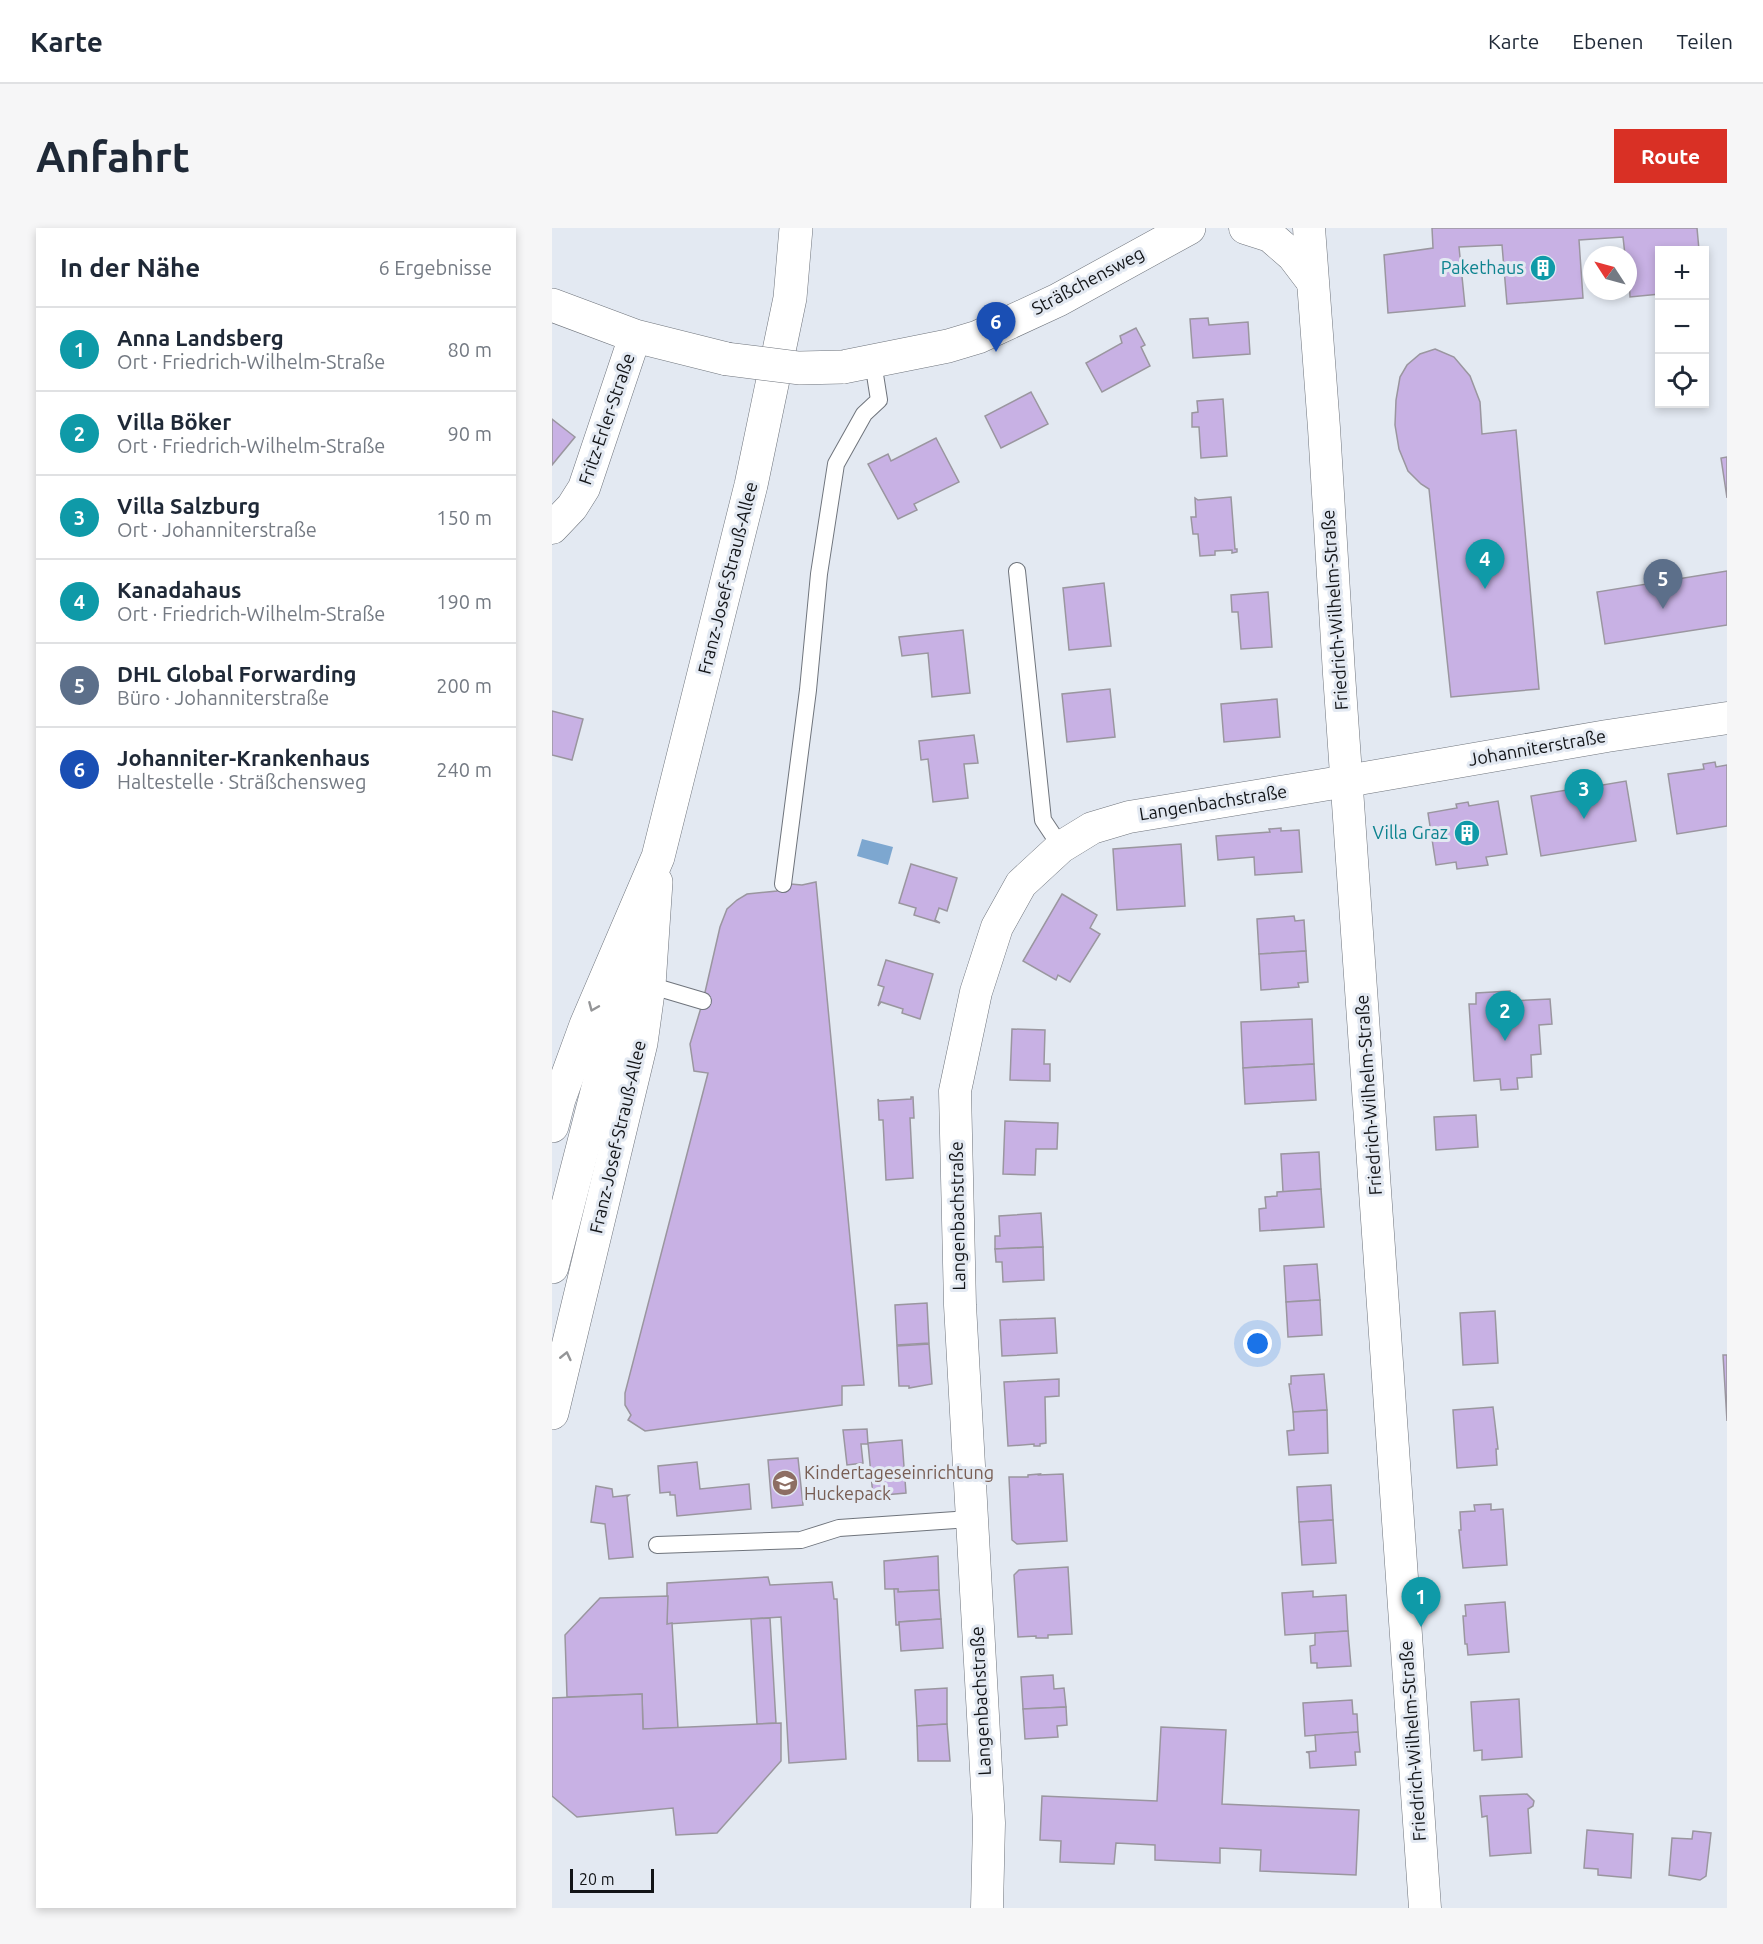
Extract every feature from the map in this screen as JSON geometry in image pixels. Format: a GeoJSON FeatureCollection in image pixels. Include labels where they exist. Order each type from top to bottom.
{"type":"FeatureCollection","features":[{"type":"Feature","properties":{"kind":"main road","name":"Franz-Josef-Strauß-Allee"},"geometry":{"type":"LineString","coordinates":[[552,1267],[751,485],[790,298],[796,228]]}},
{"type":"Feature","properties":{"kind":"main road","name":"Franz-Josef-Strauß-Allee"},"geometry":{"type":"LineString","coordinates":[[790,298],[819,228]]}},
{"type":"Feature","properties":{"kind":"main road","name":"Sträßchensweg"},"geometry":{"type":"LineString","coordinates":[[552,305],[635,336],[727,359],[799,368],[858,365],[948,346],[978,337],[1058,300],[1189,228]]}},
{"type":"Feature","properties":{"kind":"main road","name":"Franz-Josef-Strauß-Allee"},"geometry":{"type":"LineString","coordinates":[[552,1413],[641,1043],[649,985],[658,857]]}},
{"type":"Feature","properties":{"kind":"main road","name":"Franz-Josef-Strauß-Allee"},"geometry":{"type":"LineString","coordinates":[[552,1126],[586,1025],[658,857]]}},
{"type":"Feature","properties":{"kind":"street"},"geometry":{"type":"LineString","coordinates":[[1245,228],[1270,236],[1293,256],[1312,281]]}},
{"type":"Feature","properties":{"kind":"street","name":"Friedrich-Wilhelm-Straße"},"geometry":{"type":"LineString","coordinates":[[1309,228],[1425,1908]]}},
{"type":"Feature","properties":{"kind":"street","name":"Fritz-Erler-Straße"},"geometry":{"type":"LineString","coordinates":[[552,528],[572,507],[584,488],[635,336]]}},
{"type":"Feature","properties":{"kind":"street","name":"Johanniterstraße"},"geometry":{"type":"LineString","coordinates":[[1347,781],[1607,736],[1727,718]]}},
{"type":"Feature","properties":{"kind":"street","name":"Langenbachstraße"},"geometry":{"type":"LineString","coordinates":[[987,1908],[989,1823],[970,1520],[960,1305],[956,1091],[976,992],[997,927],[1022,884],[1061,847],[1092,828],[1129,817],[1347,781]]}},
{"type":"Feature","properties":{"kind":"lane"},"geometry":{"type":"LineString","coordinates":[[783,884],[808,690],[819,574],[836,464],[864,414],[879,400],[858,365]]}},
{"type":"Feature","properties":{"kind":"lane"},"geometry":{"type":"LineString","coordinates":[[1017,571],[1044,820],[1061,847]]}},
{"type":"Feature","properties":{"kind":"lane"},"geometry":{"type":"LineString","coordinates":[[649,985],[703,1001]]}},
{"type":"Feature","properties":{"kind":"lane"},"geometry":{"type":"LineString","coordinates":[[657,1545],[801,1540],[839,1528],[970,1520]]}},
{"type":"Feature","properties":{"kind":"water"},"geometry":{"type":"Polygon","coordinates":[[[862,839],[893,847],[888,865],[857,856],[862,839]]]}},
{"type":"Feature","properties":{"kind":"building","name":"Pakethaus"},"geometry":{"type":"Polygon","coordinates":[[[1432,228],[1697,228],[1699,246],[1655,246],[1655,294],[1637,296],[1637,246],[1624,246],[1623,237],[1579,240],[1583,298],[1507,304],[1502,245],[1459,247],[1465,306],[1388,313],[1384,255],[1433,248],[1432,228]]]}},
{"type":"Feature","properties":{"kind":"building"},"geometry":{"type":"Polygon","coordinates":[[[1208,318],[1209,325],[1248,322],[1250,354],[1193,358],[1190,319],[1208,318]]]}},
{"type":"Feature","properties":{"kind":"building"},"geometry":{"type":"Polygon","coordinates":[[[1136,328],[1145,345],[1141,347],[1150,366],[1102,392],[1086,363],[1122,343],[1120,336],[1136,328]]]}},
{"type":"Feature","properties":{"kind":"building"},"geometry":{"type":"Polygon","coordinates":[[[1435,349],[1454,357],[1470,376],[1480,402],[1482,434],[1516,430],[1539,689],[1451,697],[1429,489],[1408,471],[1399,449],[1395,425],[1400,377],[1407,365],[1420,354],[1435,349]]]}},
{"type":"Feature","properties":{"kind":"building"},"geometry":{"type":"Polygon","coordinates":[[[1031,392],[1048,424],[1001,448],[985,416],[1031,392]]]}},
{"type":"Feature","properties":{"kind":"building"},"geometry":{"type":"Polygon","coordinates":[[[1223,399],[1227,456],[1201,458],[1199,427],[1192,427],[1192,413],[1198,412],[1197,401],[1223,399]]]}},
{"type":"Feature","properties":{"kind":"building"},"geometry":{"type":"Polygon","coordinates":[[[552,419],[575,437],[552,465],[552,419]]]}},
{"type":"Feature","properties":{"kind":"building"},"geometry":{"type":"Polygon","coordinates":[[[936,438],[959,482],[914,504],[917,510],[898,519],[868,464],[888,454],[891,461],[936,438]]]}},
{"type":"Feature","properties":{"kind":"building"},"geometry":{"type":"Polygon","coordinates":[[[1727,457],[1727,498],[1721,458],[1727,457]]]}},
{"type":"Feature","properties":{"kind":"building"},"geometry":{"type":"Polygon","coordinates":[[[1231,497],[1237,552],[1215,551],[1215,555],[1200,556],[1198,534],[1193,534],[1191,517],[1196,517],[1195,498],[1198,500],[1231,497]]]}},
{"type":"Feature","properties":{"kind":"building"},"geometry":{"type":"Polygon","coordinates":[[[1727,571],[1727,625],[1605,644],[1597,592],[1727,571]]]}},
{"type":"Feature","properties":{"kind":"building"},"geometry":{"type":"Polygon","coordinates":[[[1104,583],[1111,646],[1069,650],[1063,588],[1104,583]]]}},
{"type":"Feature","properties":{"kind":"building"},"geometry":{"type":"Polygon","coordinates":[[[1268,592],[1272,647],[1241,649],[1238,612],[1232,612],[1231,595],[1268,592]]]}},
{"type":"Feature","properties":{"kind":"building"},"geometry":{"type":"Polygon","coordinates":[[[963,630],[970,693],[932,697],[928,653],[902,656],[899,637],[963,630]]]}},
{"type":"Feature","properties":{"kind":"building"},"geometry":{"type":"Polygon","coordinates":[[[1110,689],[1115,737],[1067,742],[1062,694],[1110,689]]]}},
{"type":"Feature","properties":{"kind":"building"},"geometry":{"type":"Polygon","coordinates":[[[1277,699],[1280,737],[1224,742],[1221,704],[1277,699]]]}},
{"type":"Feature","properties":{"kind":"building"},"geometry":{"type":"Polygon","coordinates":[[[552,711],[583,719],[572,760],[552,755],[552,711]]]}},
{"type":"Feature","properties":{"kind":"building"},"geometry":{"type":"Polygon","coordinates":[[[974,735],[978,763],[964,764],[968,798],[933,802],[928,759],[921,760],[919,741],[974,735]]]}},
{"type":"Feature","properties":{"kind":"building"},"geometry":{"type":"Polygon","coordinates":[[[1715,762],[1716,767],[1727,765],[1727,826],[1677,834],[1668,774],[1704,769],[1703,764],[1715,762]]]}},
{"type":"Feature","properties":{"kind":"building"},"geometry":{"type":"Polygon","coordinates":[[[1626,781],[1636,841],[1541,856],[1531,796],[1573,789],[1572,785],[1584,783],[1585,788],[1626,781]]]}},
{"type":"Feature","properties":{"kind":"building","name":"Villa Graz"},"geometry":{"type":"Polygon","coordinates":[[[1498,801],[1507,854],[1486,857],[1488,865],[1457,869],[1456,862],[1436,865],[1428,813],[1457,808],[1456,804],[1468,802],[1469,806],[1498,801]]]}},
{"type":"Feature","properties":{"kind":"building"},"geometry":{"type":"Polygon","coordinates":[[[1281,828],[1281,831],[1299,830],[1302,872],[1255,875],[1254,857],[1218,860],[1216,836],[1270,832],[1269,829],[1281,828]]]}},
{"type":"Feature","properties":{"kind":"building"},"geometry":{"type":"Polygon","coordinates":[[[1181,844],[1185,906],[1117,910],[1113,849],[1181,844]]]}},
{"type":"Feature","properties":{"kind":"building"},"geometry":{"type":"Polygon","coordinates":[[[911,864],[957,878],[947,911],[939,908],[935,920],[940,923],[914,915],[916,908],[899,903],[911,864]]]}},
{"type":"Feature","properties":{"kind":"building"},"geometry":{"type":"Polygon","coordinates":[[[816,882],[864,1385],[842,1386],[842,1405],[645,1431],[628,1420],[631,1415],[625,1405],[625,1393],[708,1073],[694,1071],[690,1044],[703,1001],[720,927],[727,909],[747,894],[777,891],[779,883],[802,885],[816,882]]]}},
{"type":"Feature","properties":{"kind":"building"},"geometry":{"type":"Polygon","coordinates":[[[1062,894],[1097,915],[1090,928],[1100,934],[1070,982],[1058,975],[1056,980],[1023,961],[1062,894]]]}},
{"type":"Feature","properties":{"kind":"building"},"geometry":{"type":"Polygon","coordinates":[[[1294,916],[1295,921],[1304,920],[1306,951],[1259,954],[1257,919],[1294,916]]]}},
{"type":"Feature","properties":{"kind":"building"},"geometry":{"type":"Polygon","coordinates":[[[1306,951],[1308,982],[1298,983],[1299,987],[1261,990],[1259,954],[1306,951]]]}},
{"type":"Feature","properties":{"kind":"building"},"geometry":{"type":"Polygon","coordinates":[[[886,960],[933,974],[920,1019],[902,1013],[903,1009],[881,1002],[878,1006],[884,987],[878,985],[886,960]]]}},
{"type":"Feature","properties":{"kind":"building"},"geometry":{"type":"Polygon","coordinates":[[[1510,991],[1511,1001],[1550,999],[1552,1024],[1539,1025],[1541,1054],[1531,1055],[1532,1077],[1517,1078],[1518,1089],[1501,1090],[1500,1079],[1474,1081],[1469,1004],[1476,1004],[1476,993],[1510,991]]]}},
{"type":"Feature","properties":{"kind":"building"},"geometry":{"type":"Polygon","coordinates":[[[1312,1019],[1314,1064],[1243,1068],[1241,1022],[1312,1019]]]}},
{"type":"Feature","properties":{"kind":"building"},"geometry":{"type":"Polygon","coordinates":[[[1012,1029],[1045,1030],[1044,1064],[1050,1064],[1050,1081],[1010,1080],[1012,1029]]]}},
{"type":"Feature","properties":{"kind":"building"},"geometry":{"type":"Polygon","coordinates":[[[1314,1064],[1316,1100],[1245,1104],[1243,1068],[1314,1064]]]}},
{"type":"Feature","properties":{"kind":"building"},"geometry":{"type":"Polygon","coordinates":[[[913,1097],[914,1118],[910,1118],[913,1178],[886,1180],[883,1120],[879,1120],[878,1099],[879,1101],[911,1099],[913,1097]]]}},
{"type":"Feature","properties":{"kind":"building"},"geometry":{"type":"Polygon","coordinates":[[[1476,1115],[1478,1147],[1436,1150],[1434,1117],[1476,1115]]]}},
{"type":"Feature","properties":{"kind":"building"},"geometry":{"type":"Polygon","coordinates":[[[1005,1121],[1058,1123],[1057,1149],[1036,1149],[1035,1175],[1003,1174],[1005,1121]]]}},
{"type":"Feature","properties":{"kind":"building"},"geometry":{"type":"Polygon","coordinates":[[[1319,1152],[1321,1189],[1283,1192],[1281,1154],[1319,1152]]]}},
{"type":"Feature","properties":{"kind":"building"},"geometry":{"type":"Polygon","coordinates":[[[1321,1189],[1324,1227],[1260,1231],[1259,1209],[1266,1208],[1265,1197],[1277,1196],[1277,1192],[1321,1189]]]}},
{"type":"Feature","properties":{"kind":"building"},"geometry":{"type":"Polygon","coordinates":[[[1041,1213],[1043,1247],[995,1249],[995,1236],[1000,1236],[999,1216],[1041,1213]]]}},
{"type":"Feature","properties":{"kind":"building"},"geometry":{"type":"Polygon","coordinates":[[[1043,1247],[1044,1280],[1003,1282],[1002,1262],[996,1262],[995,1249],[1043,1247]]]}},
{"type":"Feature","properties":{"kind":"building"},"geometry":{"type":"Polygon","coordinates":[[[1317,1264],[1320,1300],[1286,1302],[1284,1266],[1317,1264]]]}},
{"type":"Feature","properties":{"kind":"building"},"geometry":{"type":"Polygon","coordinates":[[[1320,1300],[1322,1335],[1288,1337],[1286,1302],[1320,1300]]]}},
{"type":"Feature","properties":{"kind":"building"},"geometry":{"type":"Polygon","coordinates":[[[927,1303],[929,1343],[897,1345],[895,1305],[927,1303]]]}},
{"type":"Feature","properties":{"kind":"building"},"geometry":{"type":"Polygon","coordinates":[[[1495,1311],[1498,1363],[1463,1365],[1460,1313],[1495,1311]]]}},
{"type":"Feature","properties":{"kind":"building"},"geometry":{"type":"Polygon","coordinates":[[[1055,1318],[1057,1353],[1002,1356],[1000,1320],[1055,1318]]]}},
{"type":"Feature","properties":{"kind":"building"},"geometry":{"type":"Polygon","coordinates":[[[929,1344],[932,1384],[909,1388],[909,1386],[899,1386],[897,1346],[929,1344]]]}},
{"type":"Feature","properties":{"kind":"building"},"geometry":{"type":"Polygon","coordinates":[[[1723,1355],[1727,1355],[1727,1421],[1723,1355]]]}},
{"type":"Feature","properties":{"kind":"building"},"geometry":{"type":"Polygon","coordinates":[[[1324,1374],[1327,1410],[1293,1412],[1289,1384],[1291,1384],[1291,1376],[1324,1374]]]}},
{"type":"Feature","properties":{"kind":"building"},"geometry":{"type":"Polygon","coordinates":[[[1059,1379],[1059,1396],[1045,1397],[1046,1443],[1040,1446],[1034,1446],[1034,1444],[1008,1446],[1004,1382],[1059,1379]]]}},
{"type":"Feature","properties":{"kind":"building"},"geometry":{"type":"Polygon","coordinates":[[[1493,1407],[1498,1449],[1496,1449],[1497,1465],[1457,1468],[1453,1410],[1493,1407]]]}},
{"type":"Feature","properties":{"kind":"building"},"geometry":{"type":"Polygon","coordinates":[[[1327,1410],[1328,1453],[1289,1455],[1287,1431],[1294,1430],[1293,1412],[1327,1410]]]}},
{"type":"Feature","properties":{"kind":"building"},"geometry":{"type":"Polygon","coordinates":[[[867,1429],[868,1444],[861,1444],[863,1463],[847,1465],[843,1430],[867,1429]]]}},
{"type":"Feature","properties":{"kind":"building"},"geometry":{"type":"Polygon","coordinates":[[[902,1440],[906,1493],[873,1496],[868,1443],[902,1440]]]}},
{"type":"Feature","properties":{"kind":"building","name":"Kindertageseinrichtung Huckepack"},"geometry":{"type":"Polygon","coordinates":[[[798,1458],[803,1505],[772,1508],[768,1460],[798,1458]]]}},
{"type":"Feature","properties":{"kind":"building"},"geometry":{"type":"Polygon","coordinates":[[[697,1462],[700,1489],[749,1484],[751,1509],[677,1516],[675,1495],[670,1495],[670,1492],[660,1493],[658,1466],[697,1462]]]}},
{"type":"Feature","properties":{"kind":"building"},"geometry":{"type":"Polygon","coordinates":[[[1063,1474],[1067,1541],[1017,1544],[1012,1540],[1009,1477],[1028,1477],[1028,1475],[1063,1474]]]}},
{"type":"Feature","properties":{"kind":"building"},"geometry":{"type":"Polygon","coordinates":[[[1331,1485],[1333,1520],[1299,1522],[1297,1487],[1331,1485]]]}},
{"type":"Feature","properties":{"kind":"building"},"geometry":{"type":"Polygon","coordinates":[[[596,1486],[612,1489],[613,1497],[629,1495],[627,1497],[633,1557],[609,1559],[605,1524],[591,1522],[596,1486]]]}},
{"type":"Feature","properties":{"kind":"building"},"geometry":{"type":"Polygon","coordinates":[[[1491,1504],[1491,1510],[1503,1509],[1507,1565],[1463,1568],[1459,1530],[1461,1530],[1460,1512],[1475,1511],[1474,1505],[1491,1504]]]}},
{"type":"Feature","properties":{"kind":"building"},"geometry":{"type":"Polygon","coordinates":[[[1333,1520],[1336,1563],[1302,1565],[1299,1522],[1333,1520]]]}},
{"type":"Feature","properties":{"kind":"building"},"geometry":{"type":"Polygon","coordinates":[[[938,1556],[939,1590],[898,1592],[898,1589],[885,1589],[884,1561],[938,1556]]]}},
{"type":"Feature","properties":{"kind":"building"},"geometry":{"type":"Polygon","coordinates":[[[1068,1567],[1072,1634],[1048,1635],[1048,1638],[1018,1637],[1014,1575],[1019,1570],[1068,1567]]]}},
{"type":"Feature","properties":{"kind":"building"},"geometry":{"type":"Polygon","coordinates":[[[768,1577],[770,1585],[832,1582],[834,1599],[837,1599],[846,1759],[789,1763],[781,1617],[667,1624],[667,1583],[768,1577]]]}},
{"type":"Feature","properties":{"kind":"building"},"geometry":{"type":"Polygon","coordinates":[[[894,1589],[898,1589],[898,1592],[939,1590],[941,1619],[899,1622],[899,1625],[896,1625],[894,1589]]]}},
{"type":"Feature","properties":{"kind":"building"},"geometry":{"type":"Polygon","coordinates":[[[1313,1591],[1313,1597],[1346,1595],[1348,1631],[1285,1635],[1282,1593],[1313,1591]]]}},
{"type":"Feature","properties":{"kind":"building"},"geometry":{"type":"Polygon","coordinates":[[[668,1596],[667,1624],[672,1623],[678,1728],[643,1729],[642,1694],[567,1697],[565,1635],[600,1598],[668,1596]]]}},
{"type":"Feature","properties":{"kind":"building"},"geometry":{"type":"Polygon","coordinates":[[[1505,1602],[1509,1652],[1468,1655],[1463,1616],[1466,1616],[1465,1605],[1505,1602]]]}},
{"type":"Feature","properties":{"kind":"building"},"geometry":{"type":"Polygon","coordinates":[[[770,1618],[776,1723],[757,1724],[751,1619],[770,1618]]]}},
{"type":"Feature","properties":{"kind":"building"},"geometry":{"type":"Polygon","coordinates":[[[941,1619],[943,1648],[901,1651],[899,1622],[941,1619]]]}},
{"type":"Feature","properties":{"kind":"building"},"geometry":{"type":"Polygon","coordinates":[[[1348,1631],[1351,1666],[1317,1668],[1317,1663],[1311,1663],[1310,1646],[1315,1645],[1315,1633],[1348,1631]]]}},
{"type":"Feature","properties":{"kind":"building"},"geometry":{"type":"Polygon","coordinates":[[[1053,1675],[1054,1689],[1064,1688],[1066,1707],[1023,1709],[1021,1677],[1053,1675]]]}},
{"type":"Feature","properties":{"kind":"building"},"geometry":{"type":"Polygon","coordinates":[[[947,1688],[947,1724],[917,1726],[915,1690],[947,1688]]]}},
{"type":"Feature","properties":{"kind":"building"},"geometry":{"type":"Polygon","coordinates":[[[642,1694],[643,1729],[781,1723],[781,1761],[717,1833],[676,1835],[673,1808],[577,1817],[552,1796],[552,1698],[642,1694]]]}},
{"type":"Feature","properties":{"kind":"building"},"geometry":{"type":"Polygon","coordinates":[[[1519,1699],[1522,1757],[1482,1760],[1482,1750],[1474,1751],[1471,1702],[1519,1699]]]}},
{"type":"Feature","properties":{"kind":"building"},"geometry":{"type":"Polygon","coordinates":[[[1352,1700],[1353,1714],[1357,1714],[1358,1732],[1305,1736],[1303,1703],[1352,1700]]]}},
{"type":"Feature","properties":{"kind":"building"},"geometry":{"type":"Polygon","coordinates":[[[1066,1707],[1067,1725],[1057,1726],[1058,1737],[1025,1739],[1023,1709],[1066,1707]]]}},
{"type":"Feature","properties":{"kind":"building"},"geometry":{"type":"Polygon","coordinates":[[[947,1724],[950,1761],[918,1761],[917,1726],[947,1724]]]}},
{"type":"Feature","properties":{"kind":"building"},"geometry":{"type":"Polygon","coordinates":[[[1161,1727],[1226,1730],[1222,1804],[1359,1810],[1356,1875],[1260,1871],[1261,1850],[1220,1848],[1220,1863],[1155,1860],[1155,1845],[1116,1843],[1114,1864],[1060,1862],[1061,1841],[1040,1840],[1042,1796],[1157,1801],[1161,1727]]]}},
{"type":"Feature","properties":{"kind":"building"},"geometry":{"type":"Polygon","coordinates":[[[1358,1732],[1360,1752],[1355,1752],[1356,1765],[1310,1768],[1309,1753],[1306,1752],[1316,1751],[1315,1735],[1358,1732]]]}},
{"type":"Feature","properties":{"kind":"building"},"geometry":{"type":"Polygon","coordinates":[[[1527,1794],[1534,1801],[1533,1806],[1528,1809],[1531,1853],[1490,1856],[1487,1816],[1482,1817],[1480,1796],[1527,1794]]]}},
{"type":"Feature","properties":{"kind":"building"},"geometry":{"type":"Polygon","coordinates":[[[1587,1830],[1633,1834],[1631,1878],[1598,1875],[1598,1869],[1584,1868],[1587,1830]]]}},
{"type":"Feature","properties":{"kind":"building"},"geometry":{"type":"Polygon","coordinates":[[[1693,1831],[1711,1833],[1706,1876],[1700,1880],[1669,1875],[1672,1838],[1692,1839],[1693,1831]]]}},
{"type":"Feature","properties":{"kind":"place","name":"Pakethaus"},"geometry":{"type":"Point","coordinates":[1543,268]}},
{"type":"Feature","properties":{"kind":"place","name":"Johanniter-Krankenhaus"},"geometry":{"type":"Point","coordinates":[996,352]}},
{"type":"Feature","properties":{"kind":"place","name":"Kanadahaus"},"geometry":{"type":"Point","coordinates":[1485,589]}},
{"type":"Feature","properties":{"kind":"place","name":"DHL Global Forwarding"},"geometry":{"type":"Point","coordinates":[1663,609]}},
{"type":"Feature","properties":{"kind":"place","name":"Villa Salzburg"},"geometry":{"type":"Point","coordinates":[1584,819]}},
{"type":"Feature","properties":{"kind":"place","name":"Villa Graz"},"geometry":{"type":"Point","coordinates":[1467,833]}},
{"type":"Feature","properties":{"kind":"place","name":"Villa Böker"},"geometry":{"type":"Point","coordinates":[1505,1041]}},
{"type":"Feature","properties":{"kind":"place","name":"Kindertageseinrichtung Huckepack"},"geometry":{"type":"Point","coordinates":[785,1483]}},
{"type":"Feature","properties":{"kind":"place","name":"Anna Landsberg"},"geometry":{"type":"Point","coordinates":[1421,1627]}}]}
